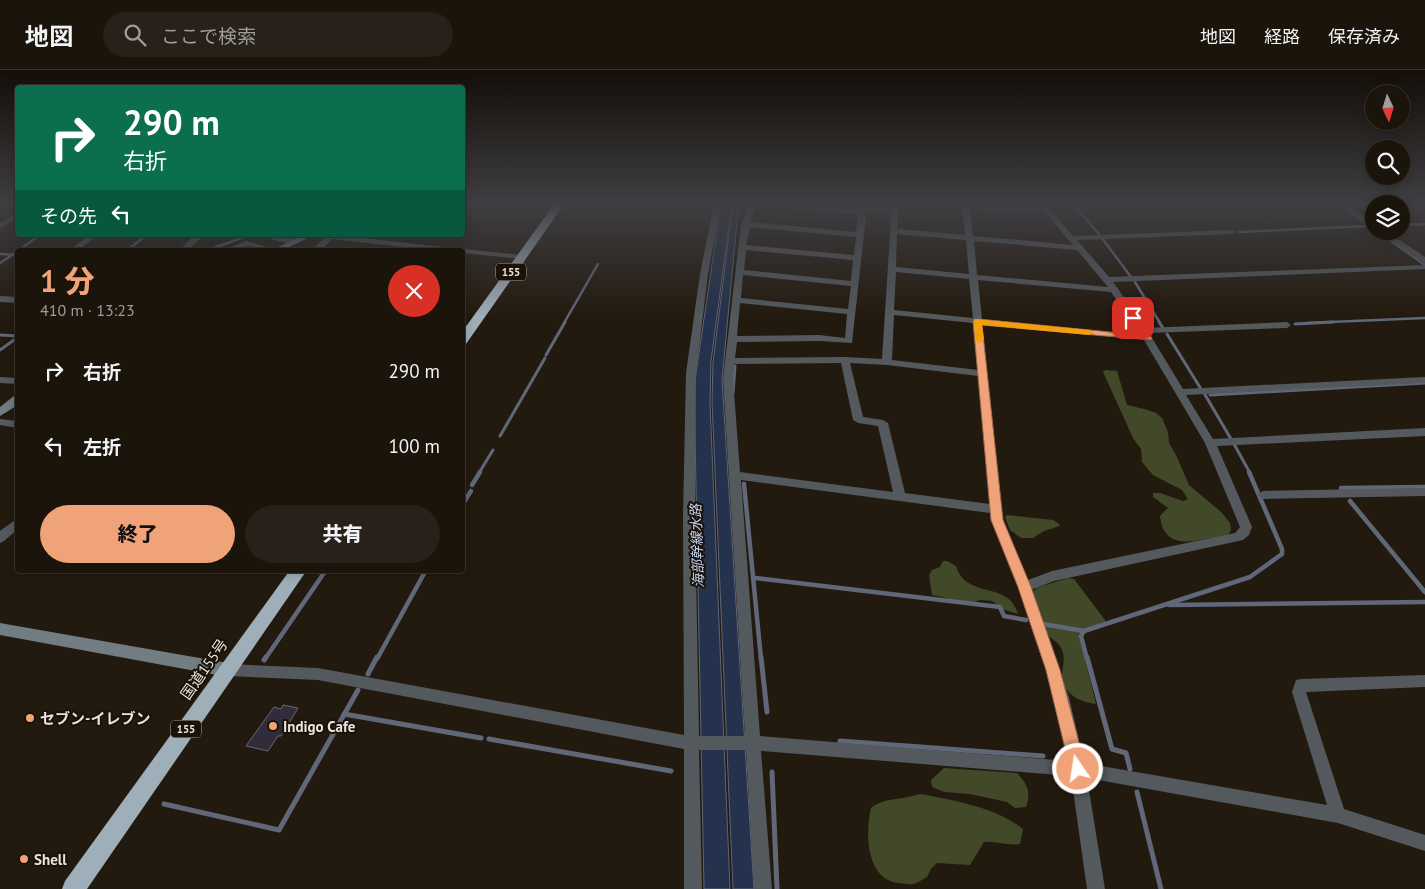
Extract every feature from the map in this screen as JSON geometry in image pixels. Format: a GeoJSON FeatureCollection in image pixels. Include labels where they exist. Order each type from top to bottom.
{"type":"FeatureCollection","features":[{"type":"Feature","properties":{"kind":"highway","name":"155"},"geometry":{"type":"LineString","coordinates":[[465,337],[533,241]]}},
{"type":"Feature","properties":{"kind":"highway","name":"国道155号"},"geometry":{"type":"LineString","coordinates":[[72,889],[297,573]]}},
{"type":"Feature","properties":{"kind":"street"},"geometry":{"type":"LineString","coordinates":[[281,248],[296,241]]}},
{"type":"Feature","properties":{"kind":"street"},"geometry":{"type":"LineString","coordinates":[[376,241],[434,248]]}},
{"type":"Feature","properties":{"kind":"street"},"geometry":{"type":"LineString","coordinates":[[693,889],[696,744],[689,516],[691,373],[710,241]]}},
{"type":"Feature","properties":{"kind":"street"},"geometry":{"type":"LineString","coordinates":[[743,241],[741,272],[728,379],[736,475],[750,743],[763,889]]}},
{"type":"Feature","properties":{"kind":"street"},"geometry":{"type":"LineString","coordinates":[[733,339],[819,338],[849,341],[859,241]]}},
{"type":"Feature","properties":{"kind":"street"},"geometry":{"type":"LineString","coordinates":[[887,362],[892,241]]}},
{"type":"Feature","properties":{"kind":"street"},"geometry":{"type":"LineString","coordinates":[[970,241],[997,520],[1024,587],[1062,697],[1078,769],[1096,889]]}},
{"type":"Feature","properties":{"kind":"street"},"geometry":{"type":"LineString","coordinates":[[1005,241],[1080,248]]}},
{"type":"Feature","properties":{"kind":"street"},"geometry":{"type":"LineString","coordinates":[[1024,587],[1052,576],[1228,539],[1245,532],[1246,527],[1210,443],[1181,392],[1114,290],[1075,241]]}},
{"type":"Feature","properties":{"kind":"street"},"geometry":{"type":"LineString","coordinates":[[1397,241],[1425,261]]}},
{"type":"Feature","properties":{"kind":"street"},"geometry":{"type":"LineString","coordinates":[[233,248],[246,243],[265,248]]}},
{"type":"Feature","properties":{"kind":"street"},"geometry":{"type":"LineString","coordinates":[[742,247],[858,258]]}},
{"type":"Feature","properties":{"kind":"street"},"geometry":{"type":"LineString","coordinates":[[465,251],[522,257]]}},
{"type":"Feature","properties":{"kind":"street"},"geometry":{"type":"LineString","coordinates":[[1106,280],[1425,267]]}},
{"type":"Feature","properties":{"kind":"street"},"geometry":{"type":"LineString","coordinates":[[891,269],[1114,290]]}},
{"type":"Feature","properties":{"kind":"street"},"geometry":{"type":"LineString","coordinates":[[741,272],[855,284]]}},
{"type":"Feature","properties":{"kind":"street"},"geometry":{"type":"LineString","coordinates":[[738,300],[852,312]]}},
{"type":"Feature","properties":{"kind":"street"},"geometry":{"type":"LineString","coordinates":[[889,312],[1145,335],[1287,325]]}},
{"type":"Feature","properties":{"kind":"street"},"geometry":{"type":"LineString","coordinates":[[730,361],[844,360],[887,362],[982,374]]}},
{"type":"Feature","properties":{"kind":"street"},"geometry":{"type":"LineString","coordinates":[[844,360],[858,420],[883,423],[900,496]]}},
{"type":"Feature","properties":{"kind":"street"},"geometry":{"type":"LineString","coordinates":[[0,380],[15,381]]}},
{"type":"Feature","properties":{"kind":"street"},"geometry":{"type":"LineString","coordinates":[[1181,392],[1425,380]]}},
{"type":"Feature","properties":{"kind":"street"},"geometry":{"type":"LineString","coordinates":[[0,412],[15,401]]}},
{"type":"Feature","properties":{"kind":"street"},"geometry":{"type":"LineString","coordinates":[[0,422],[15,424]]}},
{"type":"Feature","properties":{"kind":"street"},"geometry":{"type":"LineString","coordinates":[[1210,443],[1425,432]]}},
{"type":"Feature","properties":{"kind":"street"},"geometry":{"type":"LineString","coordinates":[[736,475],[995,508]]}},
{"type":"Feature","properties":{"kind":"street"},"geometry":{"type":"LineString","coordinates":[[1263,494],[1425,492]]}},
{"type":"Feature","properties":{"kind":"street"},"geometry":{"type":"LineString","coordinates":[[0,538],[15,525]]}},
{"type":"Feature","properties":{"kind":"street"},"geometry":{"type":"LineString","coordinates":[[0,629],[228,670],[318,674],[696,744],[750,743],[1078,769],[1338,815],[1425,843]]}},
{"type":"Feature","properties":{"kind":"street"},"geometry":{"type":"LineString","coordinates":[[1338,815],[1299,692],[1301,685],[1425,682]]}},
{"type":"Feature","properties":{"kind":"green space"},"geometry":{"type":"Polygon","coordinates":[[[1103,371],[1117,371],[1127,405],[1148,410],[1162,418],[1168,432],[1169,443],[1189,485],[1222,513],[1230,523],[1231,530],[1229,534],[1197,541],[1182,541],[1175,540],[1165,532],[1160,516],[1168,508],[1153,497],[1153,493],[1160,493],[1183,501],[1188,499],[1182,490],[1153,475],[1142,462],[1141,449],[1133,438],[1104,374],[1103,371]]]}},
{"type":"Feature","properties":{"kind":"green space"},"geometry":{"type":"Polygon","coordinates":[[[1007,515],[1053,520],[1060,526],[1044,531],[1033,538],[1021,538],[1010,530],[1005,517],[1007,515]]]}},
{"type":"Feature","properties":{"kind":"green space"},"geometry":{"type":"Polygon","coordinates":[[[943,561],[956,566],[961,576],[969,583],[1006,597],[1013,604],[1018,614],[1005,610],[992,601],[980,600],[970,603],[932,595],[929,575],[932,570],[940,567],[943,561]]]}},
{"type":"Feature","properties":{"kind":"green space"},"geometry":{"type":"Polygon","coordinates":[[[1068,578],[1074,579],[1105,620],[1105,622],[1084,629],[1079,634],[1096,704],[1078,699],[1065,687],[1062,674],[1063,652],[1060,646],[1045,632],[1032,595],[1033,591],[1039,587],[1068,578]]]}},
{"type":"Feature","properties":{"kind":"green space"},"geometry":{"type":"Polygon","coordinates":[[[944,768],[1017,773],[1024,781],[1027,789],[1026,807],[1015,808],[1007,802],[970,794],[944,792],[932,787],[931,780],[944,768]]]}},
{"type":"Feature","properties":{"kind":"green space"},"geometry":{"type":"Polygon","coordinates":[[[920,794],[961,802],[988,810],[1013,822],[1023,829],[1020,844],[984,842],[970,865],[937,863],[927,877],[913,884],[887,880],[879,873],[870,853],[868,830],[871,808],[888,800],[920,794]]]}},
{"type":"Feature","properties":{"kind":"water"},"geometry":{"type":"Polygon","coordinates":[[[715,241],[727,241],[711,361],[710,403],[730,889],[704,889],[694,387],[715,241]]]}},
{"type":"Feature","properties":{"kind":"water"},"geometry":{"type":"Polygon","coordinates":[[[728,241],[735,241],[722,380],[754,889],[733,889],[712,402],[713,362],[728,241]]]}},
{"type":"Feature","properties":{"kind":"building","name":"Indigo Cafe"},"geometry":{"type":"Polygon","coordinates":[[[283,705],[298,708],[281,736],[278,736],[268,751],[246,746],[274,707],[281,709],[283,705]]]}},
{"type":"Feature","properties":{"kind":"waterway"},"geometry":{"type":"LineString","coordinates":[[22,248],[31,241]]}},
{"type":"Feature","properties":{"kind":"waterway"},"geometry":{"type":"LineString","coordinates":[[130,248],[139,241]]}},
{"type":"Feature","properties":{"kind":"waterway"},"geometry":{"type":"LineString","coordinates":[[214,248],[233,241]]}},
{"type":"Feature","properties":{"kind":"waterway"},"geometry":{"type":"LineString","coordinates":[[1104,241],[1131,277]]}},
{"type":"Feature","properties":{"kind":"waterway"},"geometry":{"type":"LineString","coordinates":[[1391,241],[1425,265]]}},
{"type":"Feature","properties":{"kind":"waterway"},"geometry":{"type":"LineString","coordinates":[[0,254],[12,255]]}},
{"type":"Feature","properties":{"kind":"waterway"},"geometry":{"type":"LineString","coordinates":[[0,263],[12,255]]}},
{"type":"Feature","properties":{"kind":"waterway"},"geometry":{"type":"LineString","coordinates":[[564,323],[598,264]]}},
{"type":"Feature","properties":{"kind":"waterway"},"geometry":{"type":"LineString","coordinates":[[1135,282],[1160,323]]}},
{"type":"Feature","properties":{"kind":"waterway"},"geometry":{"type":"LineString","coordinates":[[1306,323],[1425,318]]}},
{"type":"Feature","properties":{"kind":"waterway"},"geometry":{"type":"LineString","coordinates":[[546,355],[565,322]]}},
{"type":"Feature","properties":{"kind":"waterway"},"geometry":{"type":"LineString","coordinates":[[1159,322],[1163,328]]}},
{"type":"Feature","properties":{"kind":"waterway"},"geometry":{"type":"LineString","coordinates":[[1295,324],[1333,322]]}},
{"type":"Feature","properties":{"kind":"waterway"},"geometry":{"type":"LineString","coordinates":[[1167,334],[1201,389]]}},
{"type":"Feature","properties":{"kind":"waterway"},"geometry":{"type":"LineString","coordinates":[[0,335],[15,336]]}},
{"type":"Feature","properties":{"kind":"waterway"},"geometry":{"type":"LineString","coordinates":[[0,350],[15,339]]}},
{"type":"Feature","properties":{"kind":"waterway"},"geometry":{"type":"LineString","coordinates":[[500,436],[545,358]]}},
{"type":"Feature","properties":{"kind":"waterway"},"geometry":{"type":"LineString","coordinates":[[733,393],[735,366]]}},
{"type":"Feature","properties":{"kind":"waterway"},"geometry":{"type":"LineString","coordinates":[[1210,395],[1425,383]]}},
{"type":"Feature","properties":{"kind":"waterway"},"geometry":{"type":"LineString","coordinates":[[1204,393],[1231,439]]}},
{"type":"Feature","properties":{"kind":"waterway"},"geometry":{"type":"LineString","coordinates":[[1234,444],[1250,473]]}},
{"type":"Feature","properties":{"kind":"waterway"},"geometry":{"type":"LineString","coordinates":[[479,473],[493,450]]}},
{"type":"Feature","properties":{"kind":"waterway"},"geometry":{"type":"LineString","coordinates":[[472,485],[480,472]]}},
{"type":"Feature","properties":{"kind":"waterway"},"geometry":{"type":"LineString","coordinates":[[1084,631],[1250,577],[1282,554],[1282,549],[1249,472]]}},
{"type":"Feature","properties":{"kind":"waterway"},"geometry":{"type":"LineString","coordinates":[[744,484],[761,659]]}},
{"type":"Feature","properties":{"kind":"waterway"},"geometry":{"type":"LineString","coordinates":[[1341,488],[1425,487]]}},
{"type":"Feature","properties":{"kind":"waterway"},"geometry":{"type":"LineString","coordinates":[[465,500],[471,491]]}},
{"type":"Feature","properties":{"kind":"waterway"},"geometry":{"type":"LineString","coordinates":[[1350,501],[1425,592]]}},
{"type":"Feature","properties":{"kind":"waterway"},"geometry":{"type":"LineString","coordinates":[[265,659],[324,573]]}},
{"type":"Feature","properties":{"kind":"waterway"},"geometry":{"type":"LineString","coordinates":[[377,659],[424,573]]}},
{"type":"Feature","properties":{"kind":"waterway"},"geometry":{"type":"LineString","coordinates":[[756,578],[1000,607],[1004,616],[1026,620]]}},
{"type":"Feature","properties":{"kind":"waterway"},"geometry":{"type":"LineString","coordinates":[[1169,605],[1425,602]]}},
{"type":"Feature","properties":{"kind":"waterway"},"geometry":{"type":"LineString","coordinates":[[1043,624],[1084,631]]}},
{"type":"Feature","properties":{"kind":"waterway"},"geometry":{"type":"LineString","coordinates":[[1084,631],[1081,636],[1087,659]]}},
{"type":"Feature","properties":{"kind":"waterway"},"geometry":{"type":"LineString","coordinates":[[368,674],[377,657]]}},
{"type":"Feature","properties":{"kind":"waterway"},"geometry":{"type":"LineString","coordinates":[[761,657],[767,712]]}},
{"type":"Feature","properties":{"kind":"waterway"},"geometry":{"type":"LineString","coordinates":[[1087,657],[1112,749],[1126,753],[1130,769]]}},
{"type":"Feature","properties":{"kind":"waterway"},"geometry":{"type":"LineString","coordinates":[[344,714],[358,690]]}},
{"type":"Feature","properties":{"kind":"waterway"},"geometry":{"type":"LineString","coordinates":[[164,804],[279,830],[344,714]]}},
{"type":"Feature","properties":{"kind":"waterway"},"geometry":{"type":"LineString","coordinates":[[344,714],[481,738]]}},
{"type":"Feature","properties":{"kind":"waterway"},"geometry":{"type":"LineString","coordinates":[[489,739],[671,771]]}},
{"type":"Feature","properties":{"kind":"waterway"},"geometry":{"type":"LineString","coordinates":[[840,741],[1043,756]]}},
{"type":"Feature","properties":{"kind":"waterway"},"geometry":{"type":"LineString","coordinates":[[772,772],[777,889]]}},
{"type":"Feature","properties":{"kind":"waterway"},"geometry":{"type":"LineString","coordinates":[[1137,792],[1161,889]]}},
{"type":"Feature","properties":{"kind":"slow traffic"},"geometry":{"type":"LineString","coordinates":[[979,340],[978,321],[1089,333]]}},
{"type":"Feature","properties":{"kind":"place","name":"セブン-イレブン"},"geometry":{"type":"Point","coordinates":[30,718]}},
{"type":"Feature","properties":{"kind":"place","name":"Indigo Cafe"},"geometry":{"type":"Point","coordinates":[273,726]}},
{"type":"Feature","properties":{"kind":"place","name":"Shell"},"geometry":{"type":"Point","coordinates":[24,859]}},
{"type":"Feature","properties":{"kind":"route"},"geometry":{"type":"LineString","coordinates":[[1078,769],[1062,697],[1024,587],[997,520],[978,321],[1147,338],[1133,318]]}},
{"type":"Feature","properties":{"kind":"water label","name":"海部幹線水路"},"geometry":{"type":"Point","coordinates":[697,546]}}]}
